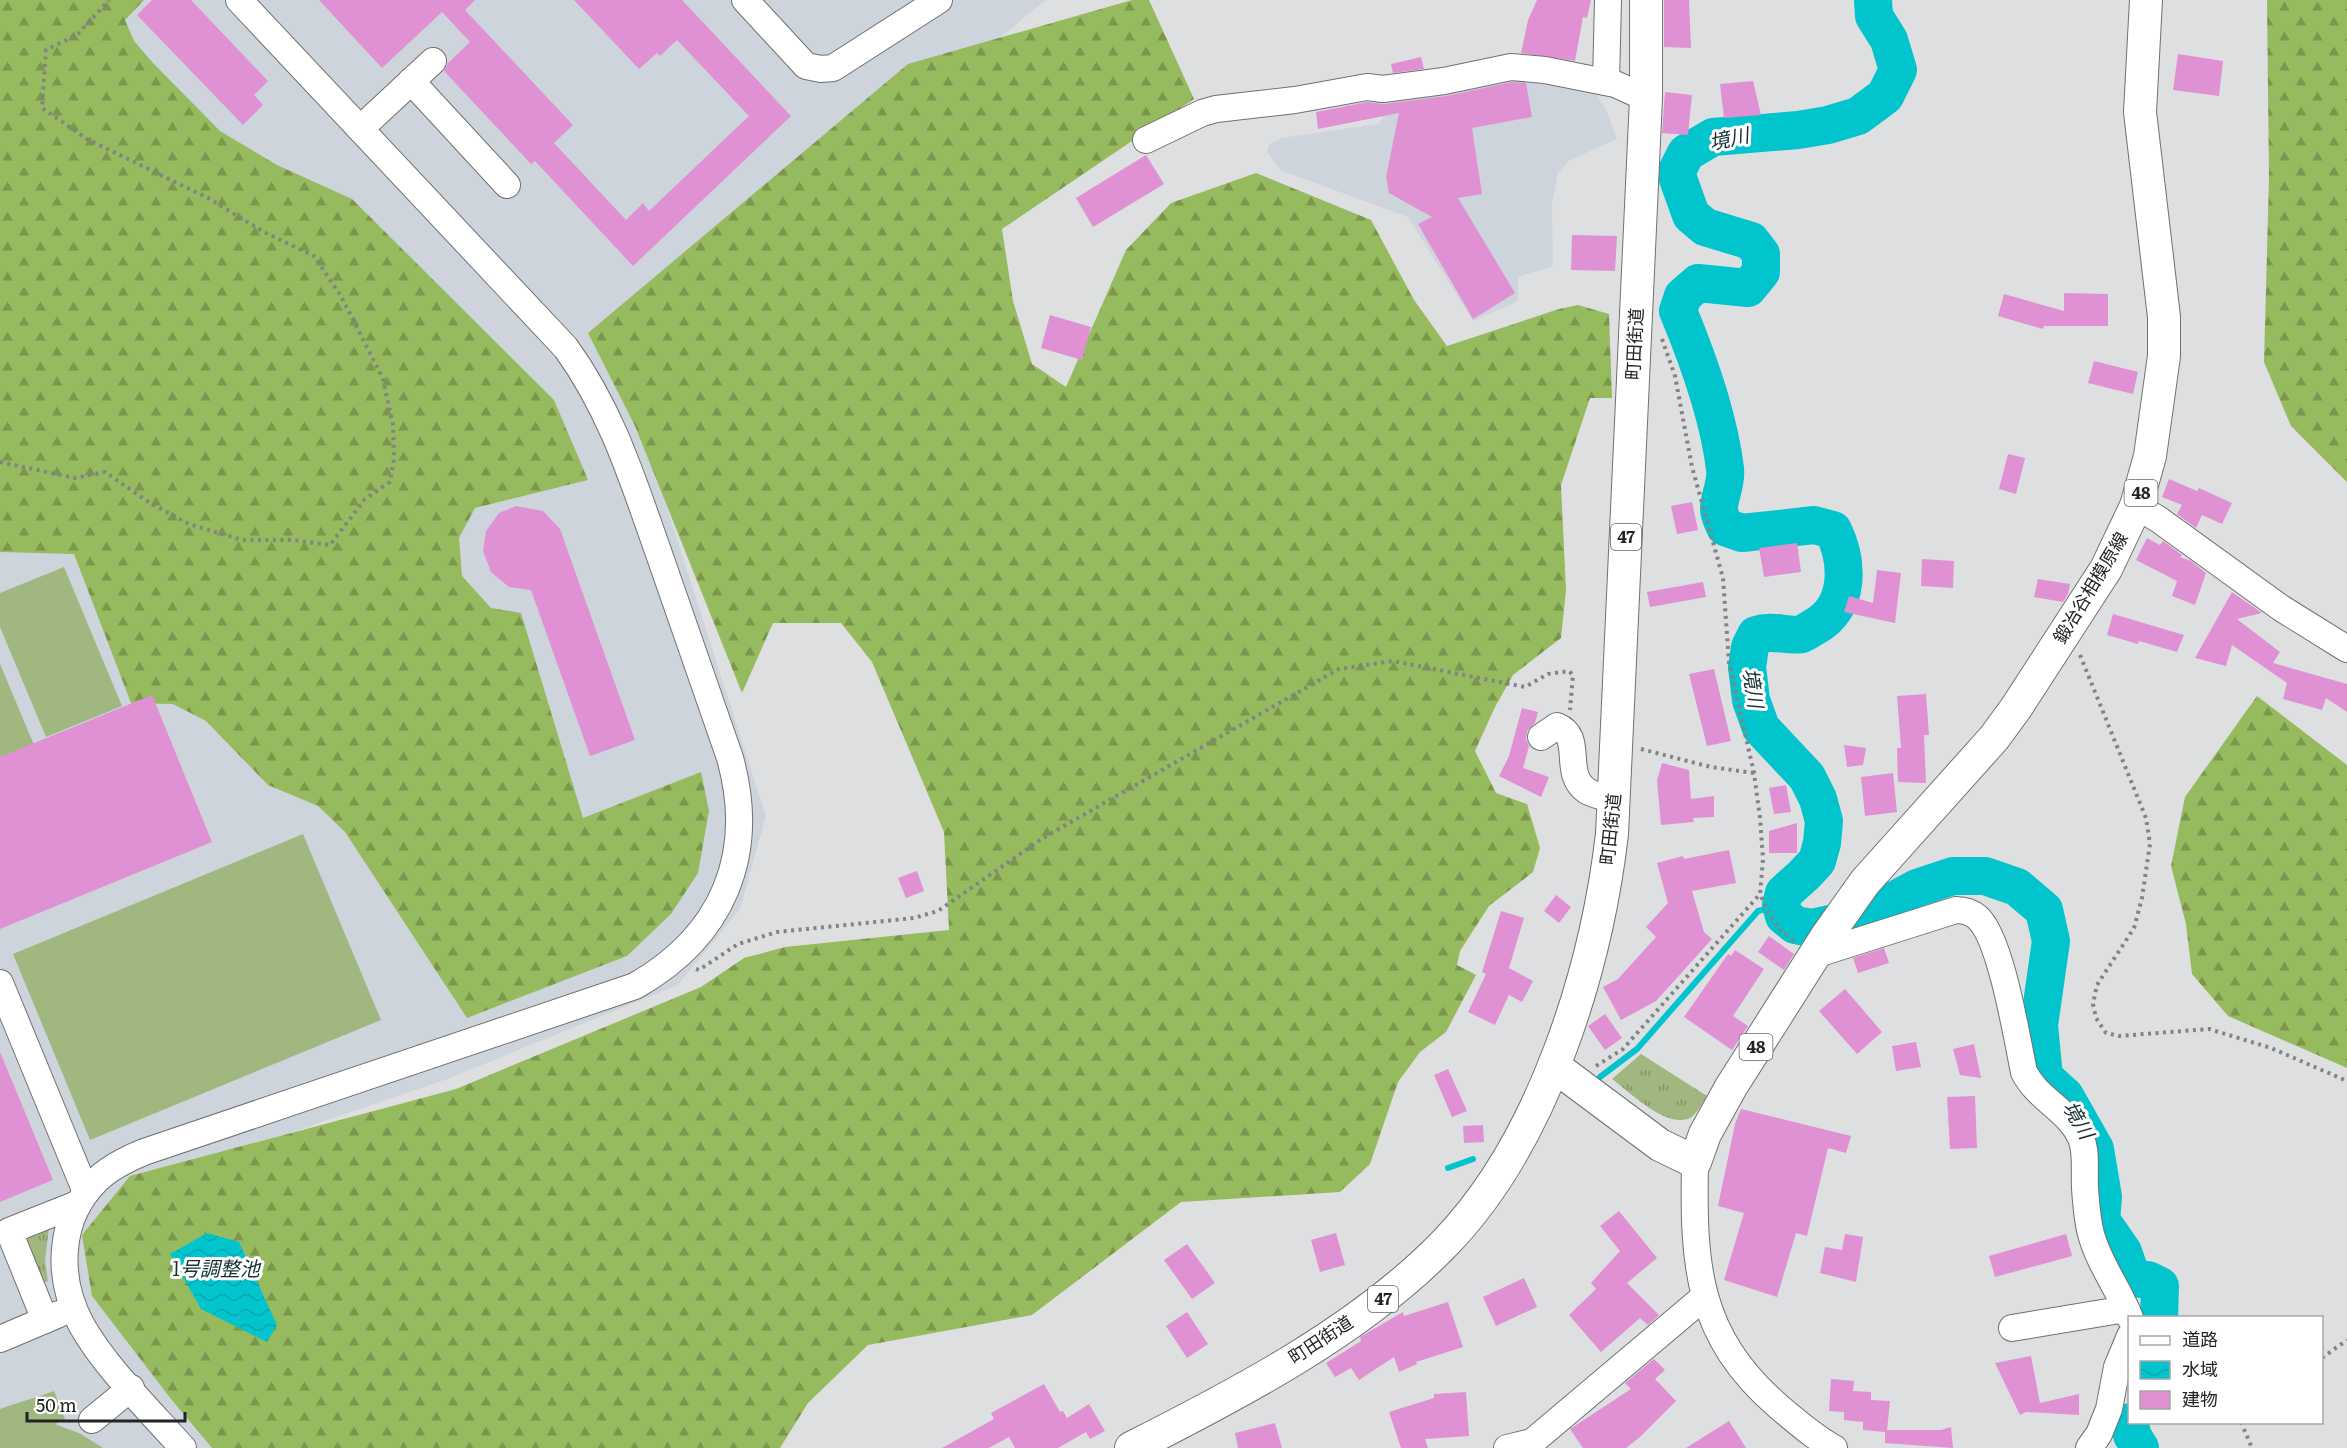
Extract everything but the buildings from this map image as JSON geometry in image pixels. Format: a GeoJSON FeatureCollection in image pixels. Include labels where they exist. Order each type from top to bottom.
{"type":"FeatureCollection","features":[{"type":"Feature","properties":{"kind":"main road","name":"町田街道"},"geometry":{"type":"LineString","coordinates":[[1131,1448],[1226,1398],[1311,1349],[1379,1302],[1411,1275],[1461,1226],[1492,1184],[1541,1098],[1565,1073],[1570,1022],[1595,930],[1609,862],[1615,799],[1646,98],[1646,0]]}},
{"type":"Feature","properties":{"kind":"main road","name":"鍛冶谷相模原線"},"geometry":{"type":"LineString","coordinates":[[1820,946],[1855,895],[1994,738],[2068,630],[2106,569],[2136,506],[2150,456],[2164,356],[2163,307],[2140,112],[2146,0]]}},
{"type":"Feature","properties":{"kind":"main road","name":"48"},"geometry":{"type":"LineString","coordinates":[[1695,1162],[1706,1134],[1731,1087],[1820,946]]}},
{"type":"Feature","properties":{"kind":"main road"},"geometry":{"type":"LineString","coordinates":[[1565,1073],[1660,1145],[1695,1162]]}},
{"type":"Feature","properties":{"kind":"street"},"geometry":{"type":"LineString","coordinates":[[183,1448],[97,1350],[73,1308],[64,1261],[70,1219],[82,1198],[98,1179],[113,1167],[144,1152],[612,996],[635,986],[671,962],[703,930],[717,910],[726,890],[740,830],[737,783],[730,758],[624,456],[587,377],[566,348],[239,0]]}},
{"type":"Feature","properties":{"kind":"street"},"geometry":{"type":"LineString","coordinates":[[745,0],[806,66],[821,69],[833,68],[939,0]]}},
{"type":"Feature","properties":{"kind":"street"},"geometry":{"type":"LineString","coordinates":[[1606,82],[1608,0]]}},
{"type":"Feature","properties":{"kind":"street"},"geometry":{"type":"LineString","coordinates":[[360,129],[433,61]]}},
{"type":"Feature","properties":{"kind":"street"},"geometry":{"type":"LineString","coordinates":[[1146,140],[1202,113],[1216,109],[1295,100],[1367,87],[1383,89],[1444,81],[1511,67],[1545,70],[1606,82],[1646,98]]}},
{"type":"Feature","properties":{"kind":"street"},"geometry":{"type":"LineString","coordinates":[[411,81],[507,185]]}},
{"type":"Feature","properties":{"kind":"street"},"geometry":{"type":"LineString","coordinates":[[2136,506],[2158,519],[2281,608],[2347,649]]}},
{"type":"Feature","properties":{"kind":"street"},"geometry":{"type":"LineString","coordinates":[[1541,737],[1557,726],[1568,733],[1572,740],[1572,769],[1579,783],[1589,793],[1615,799]]}},
{"type":"Feature","properties":{"kind":"street"},"geometry":{"type":"LineString","coordinates":[[1820,946],[1956,910],[1963,910],[1979,918],[1998,957],[2024,1072],[2033,1086],[2065,1114],[2084,1145],[2085,1189],[2091,1235],[2104,1268],[2128,1313],[2012,1328]]}},
{"type":"Feature","properties":{"kind":"street"},"geometry":{"type":"LineString","coordinates":[[0,983],[82,1198]]}},
{"type":"Feature","properties":{"kind":"street"},"geometry":{"type":"LineString","coordinates":[[1695,1162],[1698,1268],[1704,1297],[1719,1334],[1734,1360],[1775,1403],[1807,1430],[1834,1448]]}},
{"type":"Feature","properties":{"kind":"street"},"geometry":{"type":"LineString","coordinates":[[45,1320],[9,1231],[82,1198]]}},
{"type":"Feature","properties":{"kind":"street"},"geometry":{"type":"LineString","coordinates":[[1507,1448],[1532,1442],[1704,1297]]}},
{"type":"Feature","properties":{"kind":"street"},"geometry":{"type":"LineString","coordinates":[[0,1339],[73,1308]]}},
{"type":"Feature","properties":{"kind":"street"},"geometry":{"type":"LineString","coordinates":[[2088,1448],[2098,1434],[2109,1409],[2117,1367],[2128,1341]]}},
{"type":"Feature","properties":{"kind":"street"},"geometry":{"type":"LineString","coordinates":[[92,1420],[131,1388]]}},
{"type":"Feature","properties":{"kind":"path"},"geometry":{"type":"LineString","coordinates":[[0,462],[75,478],[105,472],[150,503],[189,524],[242,540],[292,540],[330,545],[365,499],[390,482],[393,425],[383,379],[341,296],[314,256],[264,232],[208,198],[87,139],[42,108],[46,50],[78,34],[109,0]]}},
{"type":"Feature","properties":{"kind":"path"},"geometry":{"type":"LineString","coordinates":[[1658,331],[1675,376],[1692,467],[1723,578],[1730,663],[1754,773],[1763,859],[1760,894],[1769,914],[1781,931],[1820,946]]}},
{"type":"Feature","properties":{"kind":"path"},"geometry":{"type":"LineString","coordinates":[[2068,630],[2076,643],[2146,818],[2150,844],[2142,898],[2134,928],[2097,985],[2093,1004],[2096,1018],[2106,1034],[2119,1036],[2210,1029],[2271,1048],[2347,1081]]}},
{"type":"Feature","properties":{"kind":"path"},"geometry":{"type":"LineString","coordinates":[[671,962],[699,970],[738,944],[777,932],[914,918],[938,911],[1043,838],[1339,669],[1393,661],[1525,687],[1548,674],[1569,671],[1573,675],[1568,733]]}},
{"type":"Feature","properties":{"kind":"path"},"geometry":{"type":"LineString","coordinates":[[1617,743],[1711,767],[1754,773]]}},
{"type":"Feature","properties":{"kind":"path"},"geometry":{"type":"LineString","coordinates":[[1565,1073],[1623,1049],[1760,894]]}},
{"type":"Feature","properties":{"kind":"path"},"geometry":{"type":"LineString","coordinates":[[2323,1357],[2347,1340]]}},
{"type":"Feature","properties":{"kind":"path"},"geometry":{"type":"LineString","coordinates":[[2242,1424],[2252,1448]]}},
{"type":"Feature","properties":{"kind":"shaded area"},"geometry":{"type":"Polygon","coordinates":[[[0,0],[1045,0],[620,362],[766,816],[740,909],[678,985],[450,1078],[138,1185],[238,1448],[0,1448],[0,0]]]}},
{"type":"Feature","properties":{"kind":"shaded area"},"geometry":{"type":"Polygon","coordinates":[[[1524,72],[1592,89],[1606,109],[1617,139],[1570,160],[1558,173],[1552,203],[1553,266],[1518,277],[1518,301],[1473,321],[1408,217],[1280,170],[1267,152],[1269,145],[1281,138],[1378,124],[1384,117],[1382,96],[1524,72]]]}},
{"type":"Feature","properties":{"kind":"green space"},"geometry":{"type":"Polygon","coordinates":[[[0,0],[144,0],[125,20],[134,41],[220,131],[277,165],[352,199],[554,400],[588,480],[475,508],[459,538],[462,576],[491,608],[521,613],[583,818],[701,772],[709,811],[698,873],[671,914],[627,956],[467,1018],[345,832],[318,806],[268,785],[206,721],[173,704],[131,703],[74,554],[0,552],[0,0]]]}},
{"type":"Feature","properties":{"kind":"green space"},"geometry":{"type":"Polygon","coordinates":[[[1132,0],[1149,0],[1194,99],[1002,229],[1013,301],[1032,364],[1066,387],[1126,250],[1171,203],[1256,173],[1371,220],[1414,300],[1447,346],[1559,309],[1578,305],[1609,314],[1612,398],[1590,398],[1561,485],[1566,590],[1561,638],[1513,675],[1475,751],[1496,793],[1527,804],[1540,848],[1533,872],[1489,906],[1460,951],[1457,965],[1476,975],[1446,1032],[1420,1052],[1398,1082],[1370,1164],[1340,1192],[1181,1202],[1032,1315],[868,1345],[808,1403],[780,1448],[212,1448],[171,1399],[92,1296],[82,1235],[130,1176],[456,1089],[701,987],[744,958],[785,947],[949,930],[944,832],[872,662],[841,623],[773,623],[742,693],[635,426],[588,333],[908,64],[1132,0]]]}},
{"type":"Feature","properties":{"kind":"green space"},"geometry":{"type":"Polygon","coordinates":[[[2267,0],[2347,0],[2347,482],[2291,426],[2264,362],[2269,178],[2267,0]]]}},
{"type":"Feature","properties":{"kind":"green space"},"geometry":{"type":"Polygon","coordinates":[[[64,567],[122,706],[46,737],[0,627],[0,593],[64,567]]]}},
{"type":"Feature","properties":{"kind":"green space"},"geometry":{"type":"Polygon","coordinates":[[[0,664],[34,745],[0,759],[0,664]]]}},
{"type":"Feature","properties":{"kind":"green space"},"geometry":{"type":"Polygon","coordinates":[[[2257,696],[2347,765],[2347,1068],[2228,1016],[2192,974],[2186,924],[2171,866],[2185,797],[2257,696]]]}},
{"type":"Feature","properties":{"kind":"green space"},"geometry":{"type":"Polygon","coordinates":[[[303,834],[381,1020],[90,1140],[13,954],[303,834]]]}},
{"type":"Feature","properties":{"kind":"green space"},"geometry":{"type":"Polygon","coordinates":[[[1641,1054],[1707,1096],[1693,1116],[1681,1120],[1670,1119],[1649,1108],[1612,1079],[1641,1054]]]}},
{"type":"Feature","properties":{"kind":"green space"},"geometry":{"type":"Polygon","coordinates":[[[49,1227],[45,1261],[48,1281],[40,1284],[26,1243],[30,1236],[49,1227]]]}},
{"type":"Feature","properties":{"kind":"green space"},"geometry":{"type":"Polygon","coordinates":[[[54,1391],[65,1419],[55,1424],[81,1434],[103,1448],[0,1448],[0,1409],[54,1391]]]}},
{"type":"Feature","properties":{"kind":"water","name":"1号調整池"},"geometry":{"type":"Polygon","coordinates":[[[207,1233],[239,1242],[277,1325],[267,1342],[201,1309],[170,1254],[207,1233]]]}},
{"type":"Feature","properties":{"kind":"waterway","name":"境川"},"geometry":{"type":"LineString","coordinates":[[1873,0],[1874,16],[1889,40],[1898,70],[1885,96],[1858,116],[1828,125],[1798,130],[1713,137],[1686,153],[1676,173],[1691,215],[1705,227],[1751,241],[1761,254],[1761,272],[1748,288],[1698,283],[1683,296],[1678,311],[1700,368],[1718,429],[1725,474],[1719,509],[1722,521],[1725,527],[1742,533],[1814,525],[1833,530],[1842,556],[1844,570],[1840,597],[1826,619],[1802,634],[1763,633],[1756,635],[1750,647],[1747,667],[1751,700],[1761,728],[1807,777],[1818,799],[1824,821],[1822,843],[1817,861],[1784,893],[1781,905],[1784,916],[1795,925],[1812,928],[1865,916],[1917,888],[1953,876],[1985,876],[2017,887],[2044,910],[2051,941],[2039,1025],[2044,1077],[2065,1096],[2095,1149],[2103,1197],[2101,1220],[2123,1252],[2132,1278],[2148,1280],[2160,1286],[2159,1316]]}},
{"type":"Feature","properties":{"kind":"waterway"},"geometry":{"type":"LineString","coordinates":[[1600,1077],[1637,1049],[1758,911],[1781,905]]}},
{"type":"Feature","properties":{"kind":"waterway"},"geometry":{"type":"LineString","coordinates":[[1448,1168],[1473,1159]]}},
{"type":"Feature","properties":{"kind":"waterway","name":"境川"},"geometry":{"type":"LineString","coordinates":[[2130,1424],[2132,1435],[2140,1448]]}}]}
